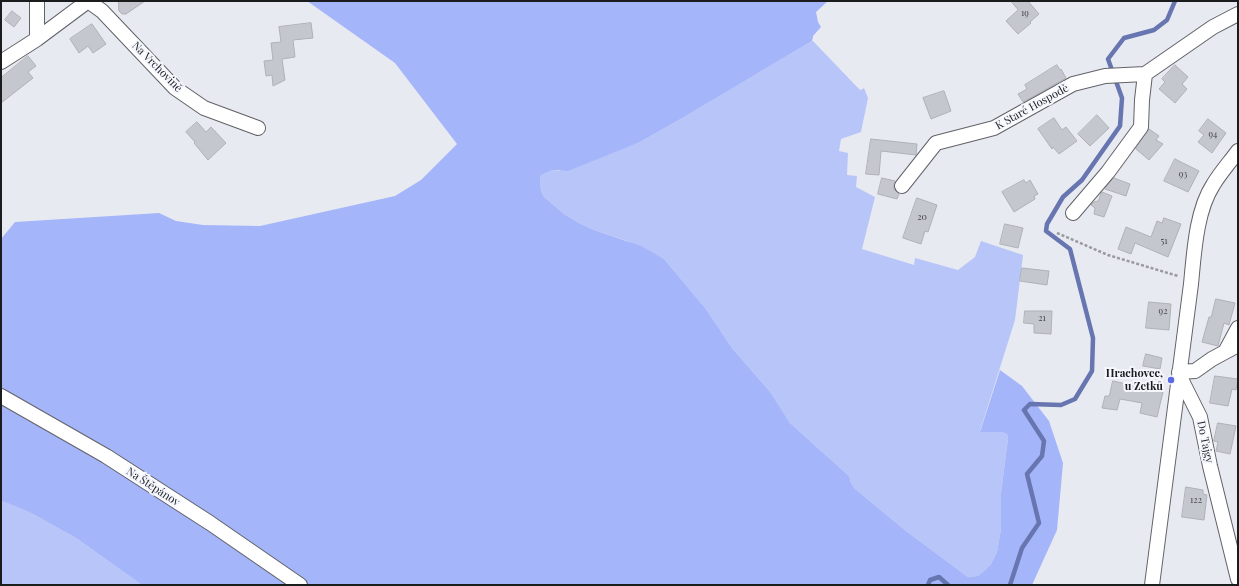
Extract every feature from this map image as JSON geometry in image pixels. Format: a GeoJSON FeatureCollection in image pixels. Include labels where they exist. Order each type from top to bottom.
{"type":"FeatureCollection","features":[{"type":"Feature","properties":{"kind":"street"},"geometry":{"type":"LineString","coordinates":[[37,1],[37,38]]}},
{"type":"Feature","properties":{"kind":"street","name":"Na Vrchovině"},"geometry":{"type":"LineString","coordinates":[[1,62],[88,1],[102,11],[175,88],[204,108],[258,128]]}},
{"type":"Feature","properties":{"kind":"street"},"geometry":{"type":"LineString","coordinates":[[1073,213],[1108,172],[1141,127],[1145,74],[1213,27],[1238,14]]}},
{"type":"Feature","properties":{"kind":"street","name":"K Staré Hospodě"},"geometry":{"type":"LineString","coordinates":[[902,186],[936,143],[994,128],[1073,84],[1105,76],[1145,74]]}},
{"type":"Feature","properties":{"kind":"street"},"geometry":{"type":"LineString","coordinates":[[1152,585],[1192,280],[1196,239],[1201,213],[1212,186],[1238,150]]}},
{"type":"Feature","properties":{"kind":"street"},"geometry":{"type":"LineString","coordinates":[[1225,352],[1238,328]]}},
{"type":"Feature","properties":{"kind":"street"},"geometry":{"type":"LineString","coordinates":[[1179,372],[1195,371],[1212,359],[1238,345]]}},
{"type":"Feature","properties":{"kind":"street","name":"Do Tajgy"},"geometry":{"type":"LineString","coordinates":[[1179,372],[1200,417],[1210,466],[1238,579]]}},
{"type":"Feature","properties":{"kind":"street","name":"Na Štěpánov"},"geometry":{"type":"LineString","coordinates":[[1,396],[106,456],[210,523],[300,585]]}},
{"type":"Feature","properties":{"kind":"path"},"geometry":{"type":"LineString","coordinates":[[1057,233],[1108,255],[1192,280]]}},
{"type":"Feature","properties":{"kind":"shaded area"},"geometry":{"type":"Polygon","coordinates":[[[307,1],[828,1],[816,12],[818,22],[821,27],[813,36],[812,41],[640,142],[568,171],[553,170],[541,175],[541,191],[544,197],[564,214],[579,223],[594,230],[641,246],[664,259],[706,309],[732,348],[771,393],[790,423],[849,476],[854,488],[906,531],[968,577],[978,576],[991,564],[997,552],[1001,529],[1001,493],[1008,439],[1007,434],[1002,432],[980,432],[1000,370],[1022,386],[1049,421],[1063,463],[1057,530],[1032,585],[142,585],[76,538],[31,513],[1,501],[1,239],[15,222],[159,213],[176,221],[203,225],[260,226],[395,196],[421,180],[457,144],[395,63],[307,1]]]}},
{"type":"Feature","properties":{"kind":"shaded area"},"geometry":{"type":"Polygon","coordinates":[[[812,41],[859,89],[861,90],[864,88],[868,98],[861,132],[841,139],[839,151],[848,153],[847,175],[857,176],[856,187],[875,197],[862,249],[914,265],[915,258],[958,270],[975,257],[981,241],[1023,255],[1015,320],[980,431],[1002,432],[1007,434],[1008,439],[1001,493],[1001,529],[997,552],[991,564],[978,576],[968,577],[906,531],[854,488],[849,476],[790,423],[771,393],[732,348],[706,309],[664,259],[627,241],[594,230],[579,223],[564,214],[544,197],[541,191],[541,175],[553,170],[559,171],[640,142],[812,41]]]}},
{"type":"Feature","properties":{"kind":"shaded area"},"geometry":{"type":"Polygon","coordinates":[[[1,501],[31,513],[76,538],[142,585],[1,585],[1,501]]]}},
{"type":"Feature","properties":{"kind":"building"},"geometry":{"type":"Polygon","coordinates":[[[119,1],[145,1],[126,14],[122,14],[119,11],[119,1]]]}},
{"type":"Feature","properties":{"kind":"building"},"geometry":{"type":"Polygon","coordinates":[[[1011,1],[1028,1],[1039,14],[1018,34],[1006,21],[1018,10],[1011,1]]]}},
{"type":"Feature","properties":{"kind":"building"},"geometry":{"type":"Polygon","coordinates":[[[12,11],[21,18],[14,27],[5,20],[12,11]]]}},
{"type":"Feature","properties":{"kind":"building"},"geometry":{"type":"Polygon","coordinates":[[[311,23],[313,38],[293,40],[295,57],[282,59],[285,80],[273,86],[272,75],[266,76],[264,61],[273,60],[271,43],[281,42],[279,27],[311,23]]]}},
{"type":"Feature","properties":{"kind":"building"},"geometry":{"type":"Polygon","coordinates":[[[92,24],[106,44],[93,53],[88,46],[79,53],[70,39],[92,24]]]}},
{"type":"Feature","properties":{"kind":"building"},"geometry":{"type":"Polygon","coordinates":[[[28,56],[36,66],[28,72],[33,78],[1,103],[1,78],[28,56]]]}},
{"type":"Feature","properties":{"kind":"building"},"geometry":{"type":"Polygon","coordinates":[[[1057,65],[1066,78],[1023,102],[1018,94],[1027,89],[1025,85],[1057,65]]]}},
{"type":"Feature","properties":{"kind":"building"},"geometry":{"type":"Polygon","coordinates":[[[1175,65],[1188,77],[1182,84],[1187,89],[1175,103],[1159,89],[1165,82],[1162,79],[1175,65]]]}},
{"type":"Feature","properties":{"kind":"building"},"geometry":{"type":"Polygon","coordinates":[[[944,91],[951,111],[931,119],[923,98],[944,91]]]}},
{"type":"Feature","properties":{"kind":"building"},"geometry":{"type":"Polygon","coordinates":[[[1097,115],[1109,128],[1090,146],[1078,134],[1097,115]]]}},
{"type":"Feature","properties":{"kind":"building"},"geometry":{"type":"Polygon","coordinates":[[[1054,118],[1062,130],[1066,127],[1077,141],[1059,154],[1053,147],[1052,149],[1038,129],[1054,118]]]}},
{"type":"Feature","properties":{"kind":"building"},"geometry":{"type":"Polygon","coordinates":[[[1208,119],[1226,133],[1212,153],[1198,142],[1204,135],[1199,131],[1208,119]]]}},
{"type":"Feature","properties":{"kind":"building"},"geometry":{"type":"Polygon","coordinates":[[[197,122],[206,132],[211,127],[226,143],[208,160],[186,132],[197,122]]]}},
{"type":"Feature","properties":{"kind":"building"},"geometry":{"type":"Polygon","coordinates":[[[1149,129],[1159,136],[1156,140],[1163,144],[1149,160],[1136,149],[1149,129]]]}},
{"type":"Feature","properties":{"kind":"building"},"geometry":{"type":"Polygon","coordinates":[[[871,139],[917,144],[916,155],[881,151],[879,175],[866,174],[871,139]]]}},
{"type":"Feature","properties":{"kind":"building"},"geometry":{"type":"Polygon","coordinates":[[[1175,159],[1199,171],[1188,192],[1164,181],[1175,159]]]}},
{"type":"Feature","properties":{"kind":"building"},"geometry":{"type":"Polygon","coordinates":[[[882,178],[895,181],[894,189],[899,194],[897,199],[878,194],[882,178]]]}},
{"type":"Feature","properties":{"kind":"building"},"geometry":{"type":"Polygon","coordinates":[[[1114,178],[1130,184],[1126,196],[1105,189],[1114,178]]]}},
{"type":"Feature","properties":{"kind":"building"},"geometry":{"type":"Polygon","coordinates":[[[1024,180],[1026,183],[1030,180],[1038,194],[1034,196],[1035,199],[1014,212],[1002,192],[1024,180]]]}},
{"type":"Feature","properties":{"kind":"building"},"geometry":{"type":"Polygon","coordinates":[[[1102,192],[1112,196],[1104,217],[1094,214],[1095,208],[1091,205],[1098,201],[1102,192]]]}},
{"type":"Feature","properties":{"kind":"building"},"geometry":{"type":"Polygon","coordinates":[[[917,198],[937,205],[928,232],[925,231],[921,244],[903,238],[917,198]]]}},
{"type":"Feature","properties":{"kind":"building"},"geometry":{"type":"Polygon","coordinates":[[[1164,218],[1181,224],[1168,257],[1135,243],[1131,254],[1118,249],[1126,227],[1151,237],[1157,221],[1162,223],[1164,218]]]}},
{"type":"Feature","properties":{"kind":"building"},"geometry":{"type":"Polygon","coordinates":[[[1005,224],[1023,228],[1018,248],[1000,244],[1005,224]]]}},
{"type":"Feature","properties":{"kind":"building"},"geometry":{"type":"Polygon","coordinates":[[[1022,268],[1049,271],[1047,285],[1020,281],[1022,268]]]}},
{"type":"Feature","properties":{"kind":"building"},"geometry":{"type":"Polygon","coordinates":[[[1216,299],[1235,303],[1229,325],[1224,323],[1218,346],[1202,342],[1216,299]]]}},
{"type":"Feature","properties":{"kind":"building"},"geometry":{"type":"Polygon","coordinates":[[[1149,302],[1171,304],[1169,330],[1146,328],[1149,302]]]}},
{"type":"Feature","properties":{"kind":"building"},"geometry":{"type":"Polygon","coordinates":[[[1025,311],[1052,311],[1051,334],[1034,333],[1034,324],[1024,323],[1025,311]]]}},
{"type":"Feature","properties":{"kind":"building"},"geometry":{"type":"Polygon","coordinates":[[[1146,354],[1162,358],[1160,369],[1143,366],[1146,354]]]}},
{"type":"Feature","properties":{"kind":"building"},"geometry":{"type":"Polygon","coordinates":[[[1215,376],[1238,379],[1236,390],[1232,389],[1228,406],[1210,403],[1215,376]]]}},
{"type":"Feature","properties":{"kind":"building"},"geometry":{"type":"Polygon","coordinates":[[[1113,381],[1163,392],[1157,417],[1140,413],[1142,403],[1120,399],[1117,410],[1102,408],[1105,396],[1109,396],[1113,381]]]}},
{"type":"Feature","properties":{"kind":"building"},"geometry":{"type":"Polygon","coordinates":[[[1218,423],[1236,426],[1230,454],[1216,451],[1218,442],[1214,441],[1218,423]]]}},
{"type":"Feature","properties":{"kind":"building"},"geometry":{"type":"Polygon","coordinates":[[[1186,487],[1203,490],[1203,494],[1207,495],[1204,520],[1182,517],[1186,487]]]}},
{"type":"Feature","properties":{"kind":"waterway"},"geometry":{"type":"LineString","coordinates":[[1010,585],[1022,548],[1039,523],[1027,474],[1042,456],[1044,441],[1024,410],[1030,404],[1061,405],[1075,399],[1092,371],[1093,338],[1070,249],[1046,231],[1047,224],[1063,197],[1082,180],[1120,126],[1122,98],[1108,59],[1124,38],[1154,30],[1167,20],[1175,1]]}},
{"type":"Feature","properties":{"kind":"waterway"},"geometry":{"type":"LineString","coordinates":[[928,585],[930,580],[939,577],[948,585]]}},
{"type":"Feature","properties":{"kind":"place","name":"Hrachovec, u Zetků"},"geometry":{"type":"Point","coordinates":[1171,380]}}]}
